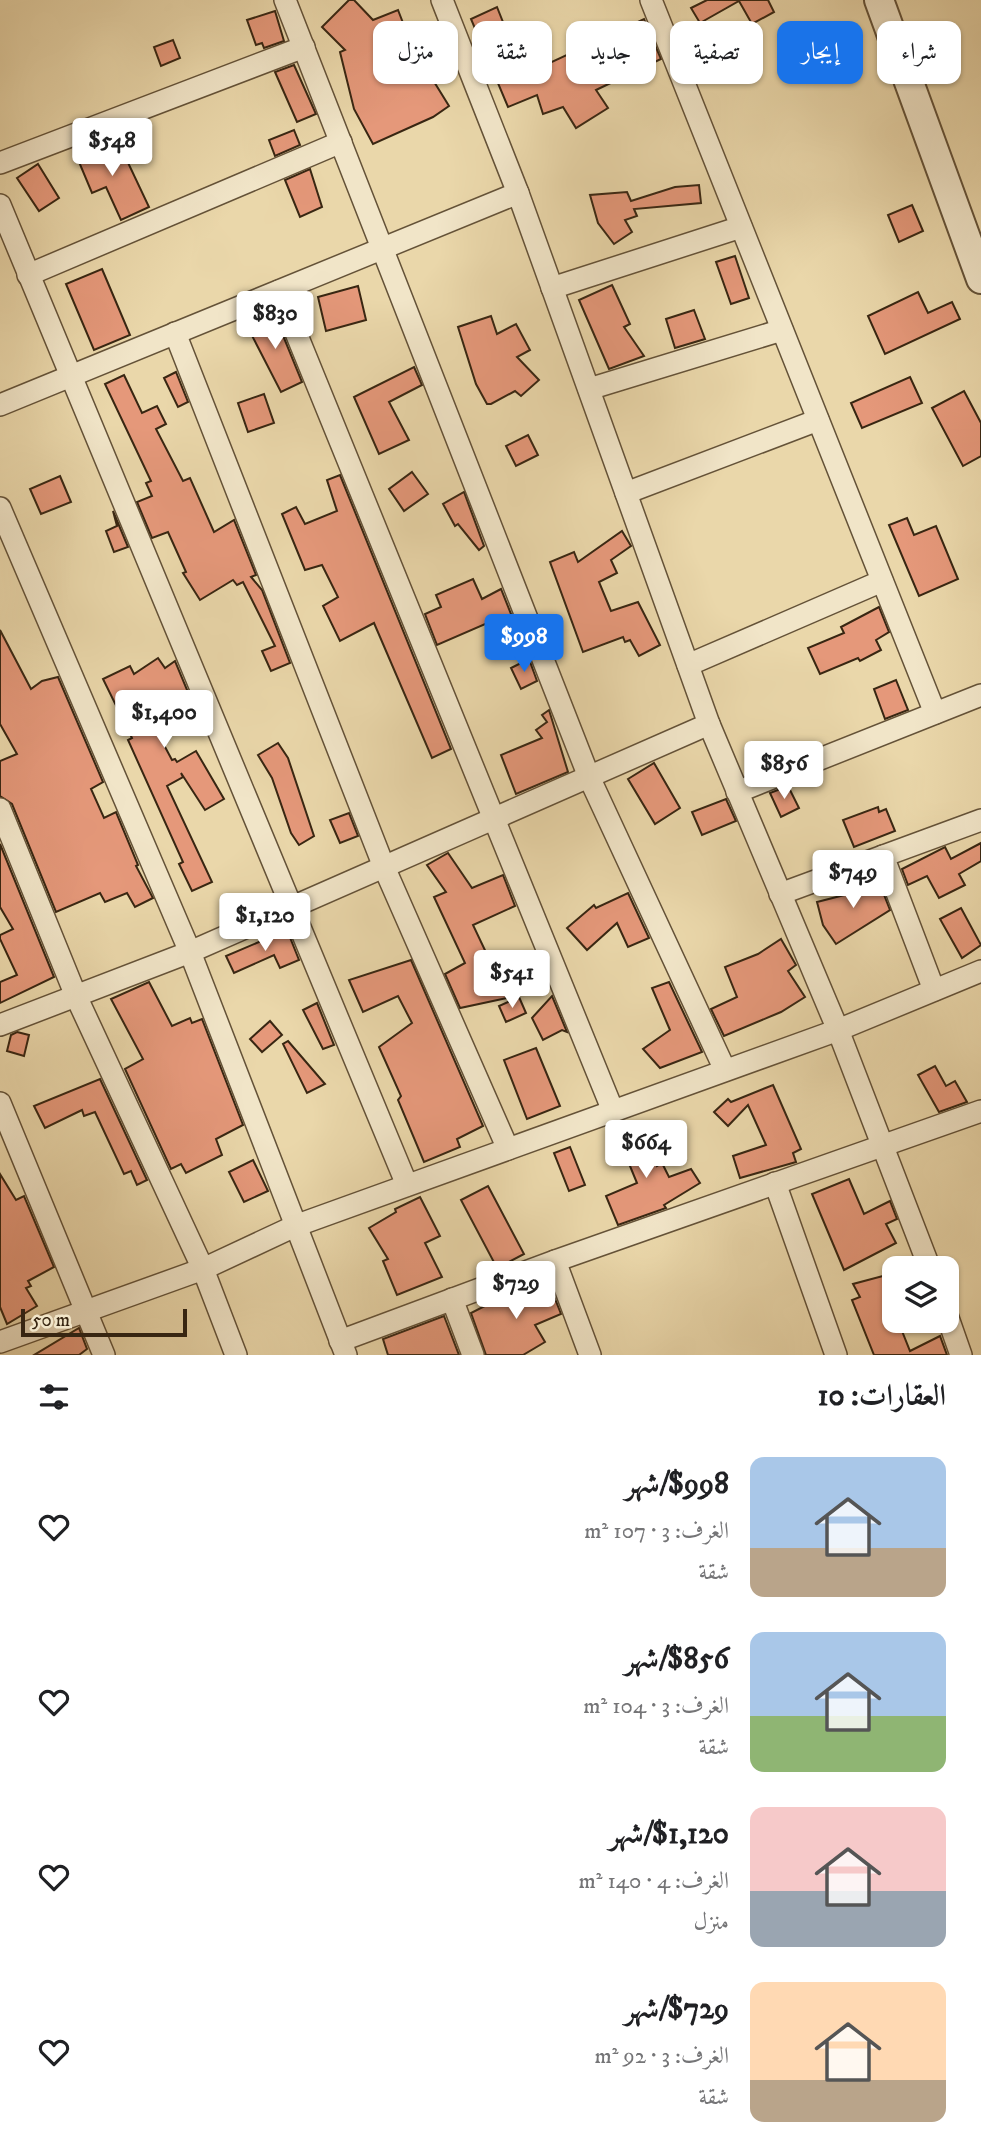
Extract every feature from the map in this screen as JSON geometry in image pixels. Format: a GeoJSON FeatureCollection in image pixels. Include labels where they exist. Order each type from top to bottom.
{"type":"FeatureCollection","features":[{"type":"Feature","properties":{"kind":"street"},"geometry":{"type":"LineString","coordinates":[[285,0],[589,777],[725,1070]]}},
{"type":"Feature","properties":{"kind":"street"},"geometry":{"type":"LineString","coordinates":[[442,0],[518,193],[709,724],[838,1030],[925,1256]]}},
{"type":"Feature","properties":{"kind":"street"},"geometry":{"type":"LineString","coordinates":[[651,0],[935,713]]}},
{"type":"Feature","properties":{"kind":"street"},"geometry":{"type":"LineString","coordinates":[[879,0],[981,279]]}},
{"type":"Feature","properties":{"kind":"street"},"geometry":{"type":"LineString","coordinates":[[0,163],[304,47]]}},
{"type":"Feature","properties":{"kind":"street"},"geometry":{"type":"LineString","coordinates":[[28,275],[341,142]]}},
{"type":"Feature","properties":{"kind":"street"},"geometry":{"type":"LineString","coordinates":[[0,405],[518,193]]}},
{"type":"Feature","properties":{"kind":"street"},"geometry":{"type":"LineString","coordinates":[[0,205],[407,1185]]}},
{"type":"Feature","properties":{"kind":"street"},"geometry":{"type":"LineString","coordinates":[[552,288],[741,227]]}},
{"type":"Feature","properties":{"kind":"street"},"geometry":{"type":"LineString","coordinates":[[279,291],[613,1111]]}},
{"type":"Feature","properties":{"kind":"street"},"geometry":{"type":"LineString","coordinates":[[589,389],[782,330]]}},
{"type":"Feature","properties":{"kind":"street"},"geometry":{"type":"LineString","coordinates":[[175,333],[384,867],[508,1149]]}},
{"type":"Feature","properties":{"kind":"street"},"geometry":{"type":"LineString","coordinates":[[625,493],[818,419]]}},
{"type":"Feature","properties":{"kind":"street"},"geometry":{"type":"LineString","coordinates":[[0,508],[190,952],[343,1348],[452,1299],[981,1111]]}},
{"type":"Feature","properties":{"kind":"street"},"geometry":{"type":"LineString","coordinates":[[688,665],[882,581]]}},
{"type":"Feature","properties":{"kind":"street"},"geometry":{"type":"LineString","coordinates":[[737,792],[981,695]]}},
{"type":"Feature","properties":{"kind":"street"},"geometry":{"type":"LineString","coordinates":[[0,1026],[190,952],[709,724]]}},
{"type":"Feature","properties":{"kind":"street"},"geometry":{"type":"LineString","coordinates":[[0,809],[76,996],[203,1269],[236,1355]]}},
{"type":"Feature","properties":{"kind":"street"},"geometry":{"type":"LineString","coordinates":[[780,894],[981,820]]}},
{"type":"Feature","properties":{"kind":"street"},"geometry":{"type":"LineString","coordinates":[[883,856],[934,990]]}},
{"type":"Feature","properties":{"kind":"street"},"geometry":{"type":"LineString","coordinates":[[0,1342],[203,1269],[295,1226],[838,1030],[981,971]]}},
{"type":"Feature","properties":{"kind":"street"},"geometry":{"type":"LineString","coordinates":[[0,1104],[104,1355]]}},
{"type":"Feature","properties":{"kind":"street"},"geometry":{"type":"LineString","coordinates":[[775,1183],[836,1355]]}},
{"type":"Feature","properties":{"kind":"street"},"geometry":{"type":"LineString","coordinates":[[555,1261],[590,1355]]}},
{"type":"Feature","properties":{"kind":"street"},"geometry":{"type":"LineString","coordinates":[[452,1299],[473,1355]]}},
{"type":"Feature","properties":{"kind":"street"},"geometry":{"type":"LineString","coordinates":[[953,1333],[961,1355]]}},
{"type":"Feature","properties":{"kind":"building"},"geometry":{"type":"Polygon","coordinates":[[[349,0],[354,0],[373,20],[398,10],[402,21],[373,21],[373,84],[435,84],[449,106],[433,117],[373,144],[354,109],[340,52],[345,50],[322,27],[349,0]]]}},
{"type":"Feature","properties":{"kind":"building"},"geometry":{"type":"Polygon","coordinates":[[[707,0],[768,0],[774,12],[758,21],[750,21],[739,1],[704,21],[699,21],[691,8],[707,0]]]}},
{"type":"Feature","properties":{"kind":"building"},"geometry":{"type":"Polygon","coordinates":[[[497,7],[503,21],[472,21],[471,19],[497,7]]]}},
{"type":"Feature","properties":{"kind":"building"},"geometry":{"type":"Polygon","coordinates":[[[275,11],[284,41],[264,48],[262,43],[256,45],[247,20],[275,11]]]}},
{"type":"Feature","properties":{"kind":"building"},"geometry":{"type":"Polygon","coordinates":[[[173,40],[180,58],[161,66],[154,47],[173,40]]]}},
{"type":"Feature","properties":{"kind":"building"},"geometry":{"type":"Polygon","coordinates":[[[656,47],[661,59],[656,61],[656,47]]]}},
{"type":"Feature","properties":{"kind":"building"},"geometry":{"type":"Polygon","coordinates":[[[566,55],[566,84],[609,84],[596,90],[608,108],[576,128],[563,107],[543,114],[537,95],[508,107],[498,84],[552,84],[552,62],[566,55]]]}},
{"type":"Feature","properties":{"kind":"building"},"geometry":{"type":"Polygon","coordinates":[[[294,65],[316,114],[297,122],[275,72],[294,65]]]}},
{"type":"Feature","properties":{"kind":"building"},"geometry":{"type":"Polygon","coordinates":[[[294,130],[300,145],[275,156],[269,140],[294,130]]]}},
{"type":"Feature","properties":{"kind":"building"},"geometry":{"type":"Polygon","coordinates":[[[101,139],[108,158],[123,152],[149,207],[121,220],[106,187],[92,193],[74,150],[101,139]]]}},
{"type":"Feature","properties":{"kind":"building"},"geometry":{"type":"Polygon","coordinates":[[[38,164],[59,198],[39,211],[17,178],[38,164]]]}},
{"type":"Feature","properties":{"kind":"building"},"geometry":{"type":"Polygon","coordinates":[[[310,169],[322,207],[300,217],[285,180],[310,169]]]}},
{"type":"Feature","properties":{"kind":"building"},"geometry":{"type":"Polygon","coordinates":[[[699,185],[701,203],[634,209],[637,216],[625,220],[632,232],[614,244],[598,223],[590,195],[627,192],[631,201],[675,187],[699,185]]]}},
{"type":"Feature","properties":{"kind":"building"},"geometry":{"type":"Polygon","coordinates":[[[912,205],[923,231],[899,242],[888,215],[912,205]]]}},
{"type":"Feature","properties":{"kind":"building"},"geometry":{"type":"Polygon","coordinates":[[[735,256],[749,298],[731,304],[716,262],[735,256]]]}},
{"type":"Feature","properties":{"kind":"building"},"geometry":{"type":"Polygon","coordinates":[[[102,269],[130,335],[94,350],[66,284],[102,269]]]}},
{"type":"Feature","properties":{"kind":"building"},"geometry":{"type":"Polygon","coordinates":[[[612,285],[630,324],[624,327],[644,356],[609,369],[579,300],[612,285]]]}},
{"type":"Feature","properties":{"kind":"building"},"geometry":{"type":"Polygon","coordinates":[[[358,286],[366,320],[326,331],[318,297],[358,286]]]}},
{"type":"Feature","properties":{"kind":"building"},"geometry":{"type":"Polygon","coordinates":[[[918,292],[928,313],[952,302],[960,319],[885,354],[868,316],[918,292]]]}},
{"type":"Feature","properties":{"kind":"building"},"geometry":{"type":"Polygon","coordinates":[[[694,310],[705,339],[675,348],[666,319],[694,310]]]}},
{"type":"Feature","properties":{"kind":"building"},"geometry":{"type":"Polygon","coordinates":[[[273,311],[302,382],[281,392],[246,324],[273,311]]]}},
{"type":"Feature","properties":{"kind":"building"},"geometry":{"type":"Polygon","coordinates":[[[491,316],[497,334],[516,324],[530,350],[517,357],[539,380],[521,396],[515,391],[487,404],[476,384],[458,327],[491,316]]]}},
{"type":"Feature","properties":{"kind":"building"},"geometry":{"type":"Polygon","coordinates":[[[414,367],[422,385],[389,402],[409,440],[379,454],[354,397],[414,367]]]}},
{"type":"Feature","properties":{"kind":"building"},"geometry":{"type":"Polygon","coordinates":[[[176,372],[188,402],[178,407],[164,378],[176,372]]]}},
{"type":"Feature","properties":{"kind":"building"},"geometry":{"type":"Polygon","coordinates":[[[124,375],[142,413],[157,406],[166,424],[156,429],[183,481],[190,478],[214,532],[234,520],[256,575],[251,577],[262,590],[290,663],[271,671],[262,651],[275,646],[243,582],[237,585],[233,580],[200,600],[183,573],[186,572],[168,532],[152,538],[137,502],[152,496],[146,483],[151,481],[105,384],[124,375]]]}},
{"type":"Feature","properties":{"kind":"building"},"geometry":{"type":"Polygon","coordinates":[[[910,377],[922,403],[862,428],[851,403],[910,377]]]}},
{"type":"Feature","properties":{"kind":"building"},"geometry":{"type":"Polygon","coordinates":[[[964,391],[981,423],[981,456],[963,466],[932,408],[964,391]]]}},
{"type":"Feature","properties":{"kind":"building"},"geometry":{"type":"Polygon","coordinates":[[[264,394],[274,423],[248,432],[238,403],[264,394]]]}},
{"type":"Feature","properties":{"kind":"building"},"geometry":{"type":"Polygon","coordinates":[[[528,435],[538,455],[516,466],[506,446],[528,435]]]}},
{"type":"Feature","properties":{"kind":"building"},"geometry":{"type":"Polygon","coordinates":[[[412,472],[428,494],[404,511],[389,489],[412,472]]]}},
{"type":"Feature","properties":{"kind":"building"},"geometry":{"type":"Polygon","coordinates":[[[340,475],[451,749],[432,758],[374,623],[340,641],[323,606],[338,597],[322,565],[305,570],[282,514],[296,507],[305,524],[337,511],[327,480],[340,475]]]}},
{"type":"Feature","properties":{"kind":"building"},"geometry":{"type":"Polygon","coordinates":[[[60,476],[71,502],[41,514],[30,489],[60,476]]]}},
{"type":"Feature","properties":{"kind":"building"},"geometry":{"type":"Polygon","coordinates":[[[464,492],[484,546],[479,550],[458,524],[455,526],[443,504],[464,492]]]}},
{"type":"Feature","properties":{"kind":"building"},"geometry":{"type":"Polygon","coordinates":[[[113,511],[128,547],[114,552],[106,531],[117,526],[113,511]]]}},
{"type":"Feature","properties":{"kind":"building"},"geometry":{"type":"Polygon","coordinates":[[[907,518],[914,535],[936,526],[958,579],[919,596],[889,525],[907,518]]]}},
{"type":"Feature","properties":{"kind":"building"},"geometry":{"type":"Polygon","coordinates":[[[622,531],[631,546],[611,560],[617,573],[599,582],[611,611],[638,602],[660,645],[639,656],[630,640],[625,642],[623,637],[583,652],[550,562],[574,552],[578,562],[622,531]]]}},
{"type":"Feature","properties":{"kind":"building"},"geometry":{"type":"Polygon","coordinates":[[[473,579],[482,599],[501,589],[513,619],[496,628],[492,621],[437,645],[425,614],[441,607],[436,595],[473,579]]]}},
{"type":"Feature","properties":{"kind":"building"},"geometry":{"type":"Polygon","coordinates":[[[879,607],[889,632],[876,640],[881,650],[860,661],[858,658],[820,674],[808,648],[844,633],[841,627],[879,607]]]}},
{"type":"Feature","properties":{"kind":"building"},"geometry":{"type":"Polygon","coordinates":[[[0,630],[31,689],[42,681],[58,677],[103,782],[91,789],[104,818],[116,812],[138,865],[136,866],[153,898],[135,907],[127,893],[105,902],[100,893],[56,912],[12,804],[0,796],[0,761],[17,754],[0,724],[0,630]]]}},
{"type":"Feature","properties":{"kind":"building"},"geometry":{"type":"Polygon","coordinates":[[[158,658],[165,668],[175,661],[195,709],[156,730],[172,760],[177,762],[196,751],[224,799],[205,810],[181,773],[183,777],[167,786],[212,882],[192,891],[179,864],[183,862],[128,740],[132,738],[103,679],[130,666],[134,674],[158,658]]]}},
{"type":"Feature","properties":{"kind":"building"},"geometry":{"type":"Polygon","coordinates":[[[529,659],[537,681],[521,689],[511,668],[529,659]]]}},
{"type":"Feature","properties":{"kind":"building"},"geometry":{"type":"Polygon","coordinates":[[[896,680],[908,710],[885,719],[874,689],[896,680]]]}},
{"type":"Feature","properties":{"kind":"building"},"geometry":{"type":"Polygon","coordinates":[[[549,710],[568,772],[516,794],[501,755],[542,738],[536,730],[547,722],[542,715],[549,710]]]}},
{"type":"Feature","properties":{"kind":"building"},"geometry":{"type":"Polygon","coordinates":[[[278,743],[288,758],[314,836],[299,845],[291,833],[272,778],[258,755],[278,743]]]}},
{"type":"Feature","properties":{"kind":"building"},"geometry":{"type":"Polygon","coordinates":[[[654,763],[680,808],[655,824],[628,779],[654,763]]]}},
{"type":"Feature","properties":{"kind":"building"},"geometry":{"type":"Polygon","coordinates":[[[788,786],[799,808],[781,817],[770,793],[788,786]]]}},
{"type":"Feature","properties":{"kind":"building"},"geometry":{"type":"Polygon","coordinates":[[[726,799],[736,821],[702,835],[692,812],[726,799]]]}},
{"type":"Feature","properties":{"kind":"building"},"geometry":{"type":"Polygon","coordinates":[[[878,807],[879,812],[886,809],[895,831],[854,847],[843,820],[878,807]]]}},
{"type":"Feature","properties":{"kind":"building"},"geometry":{"type":"Polygon","coordinates":[[[349,813],[358,836],[340,843],[330,820],[349,813]]]}},
{"type":"Feature","properties":{"kind":"building"},"geometry":{"type":"Polygon","coordinates":[[[981,843],[981,861],[959,874],[965,885],[939,898],[927,876],[908,885],[902,869],[945,847],[951,859],[981,843]]]}},
{"type":"Feature","properties":{"kind":"building"},"geometry":{"type":"Polygon","coordinates":[[[0,844],[54,977],[0,1003],[0,982],[17,975],[0,939],[0,935],[13,929],[0,907],[0,844]]]}},
{"type":"Feature","properties":{"kind":"building"},"geometry":{"type":"Polygon","coordinates":[[[448,853],[472,888],[503,875],[515,906],[473,925],[491,963],[499,962],[507,998],[460,1008],[445,974],[465,963],[434,897],[446,892],[427,865],[448,853]]]}},
{"type":"Feature","properties":{"kind":"building"},"geometry":{"type":"Polygon","coordinates":[[[877,877],[890,910],[836,944],[823,925],[817,902],[856,892],[854,888],[877,877]]]}},
{"type":"Feature","properties":{"kind":"building"},"geometry":{"type":"Polygon","coordinates":[[[628,893],[649,938],[628,947],[617,923],[587,950],[567,928],[594,905],[596,908],[628,893]]]}},
{"type":"Feature","properties":{"kind":"building"},"geometry":{"type":"Polygon","coordinates":[[[961,908],[981,945],[962,958],[940,919],[961,908]]]}},
{"type":"Feature","properties":{"kind":"building"},"geometry":{"type":"Polygon","coordinates":[[[287,930],[299,960],[280,968],[274,955],[234,973],[226,956],[287,930]]]}},
{"type":"Feature","properties":{"kind":"building"},"geometry":{"type":"Polygon","coordinates":[[[781,939],[796,965],[788,971],[805,997],[781,1012],[724,1036],[711,1009],[737,997],[725,967],[758,954],[781,939]]]}},
{"type":"Feature","properties":{"kind":"building"},"geometry":{"type":"Polygon","coordinates":[[[411,960],[483,1126],[457,1139],[460,1147],[424,1162],[398,1100],[401,1096],[379,1047],[412,1023],[398,996],[363,1012],[349,980],[411,960]]]}},
{"type":"Feature","properties":{"kind":"building"},"geometry":{"type":"Polygon","coordinates":[[[149,982],[172,1026],[190,1018],[192,1023],[202,1019],[243,1125],[216,1139],[222,1155],[186,1173],[181,1164],[171,1169],[125,1069],[143,1059],[111,999],[149,982]]]}},
{"type":"Feature","properties":{"kind":"building"},"geometry":{"type":"Polygon","coordinates":[[[669,982],[702,1052],[660,1068],[643,1049],[670,1030],[652,988],[669,982]]]}},
{"type":"Feature","properties":{"kind":"building"},"geometry":{"type":"Polygon","coordinates":[[[552,996],[567,1032],[562,1030],[543,1040],[532,1018],[552,996]]]}},
{"type":"Feature","properties":{"kind":"building"},"geometry":{"type":"Polygon","coordinates":[[[519,997],[526,1013],[506,1022],[499,1006],[519,997]]]}},
{"type":"Feature","properties":{"kind":"building"},"geometry":{"type":"Polygon","coordinates":[[[317,1003],[334,1045],[323,1049],[303,1010],[317,1003]]]}},
{"type":"Feature","properties":{"kind":"building"},"geometry":{"type":"Polygon","coordinates":[[[270,1021],[282,1035],[262,1052],[250,1039],[270,1021]]]}},
{"type":"Feature","properties":{"kind":"building"},"geometry":{"type":"Polygon","coordinates":[[[17,1032],[29,1035],[24,1056],[7,1051],[11,1035],[17,1032]]]}},
{"type":"Feature","properties":{"kind":"building"},"geometry":{"type":"Polygon","coordinates":[[[288,1041],[325,1084],[307,1093],[283,1044],[288,1041]]]}},
{"type":"Feature","properties":{"kind":"building"},"geometry":{"type":"Polygon","coordinates":[[[536,1048],[560,1106],[527,1119],[504,1060],[536,1048]]]}},
{"type":"Feature","properties":{"kind":"building"},"geometry":{"type":"Polygon","coordinates":[[[935,1066],[946,1086],[955,1081],[967,1102],[939,1112],[918,1075],[935,1066]]]}},
{"type":"Feature","properties":{"kind":"building"},"geometry":{"type":"Polygon","coordinates":[[[100,1079],[147,1180],[137,1185],[131,1171],[124,1174],[95,1112],[84,1116],[82,1110],[45,1128],[34,1106],[100,1079]]]}},
{"type":"Feature","properties":{"kind":"building"},"geometry":{"type":"Polygon","coordinates":[[[773,1085],[801,1149],[793,1153],[796,1162],[740,1178],[733,1156],[766,1145],[748,1105],[728,1126],[714,1112],[728,1099],[731,1102],[773,1085]]]}},
{"type":"Feature","properties":{"kind":"building"},"geometry":{"type":"Polygon","coordinates":[[[641,1123],[657,1166],[662,1163],[669,1177],[691,1169],[700,1183],[664,1205],[666,1208],[618,1225],[606,1196],[637,1183],[616,1132],[641,1123]]]}},
{"type":"Feature","properties":{"kind":"building"},"geometry":{"type":"Polygon","coordinates":[[[570,1147],[585,1185],[569,1191],[554,1153],[570,1147]]]}},
{"type":"Feature","properties":{"kind":"building"},"geometry":{"type":"Polygon","coordinates":[[[253,1160],[268,1191],[244,1202],[229,1172],[253,1160]]]}},
{"type":"Feature","properties":{"kind":"building"},"geometry":{"type":"Polygon","coordinates":[[[0,1174],[16,1200],[24,1196],[54,1267],[28,1281],[31,1286],[26,1288],[37,1306],[7,1324],[0,1307],[0,1174]]]}},
{"type":"Feature","properties":{"kind":"building"},"geometry":{"type":"Polygon","coordinates":[[[849,1179],[864,1214],[890,1201],[897,1219],[886,1224],[896,1243],[844,1270],[812,1194],[849,1179]]]}},
{"type":"Feature","properties":{"kind":"building"},"geometry":{"type":"Polygon","coordinates":[[[488,1186],[524,1254],[497,1268],[461,1200],[488,1186]]]}},
{"type":"Feature","properties":{"kind":"building"},"geometry":{"type":"Polygon","coordinates":[[[420,1197],[440,1236],[425,1243],[442,1277],[397,1295],[383,1261],[388,1259],[369,1228],[396,1212],[395,1209],[420,1197]]]}},
{"type":"Feature","properties":{"kind":"building"},"geometry":{"type":"Polygon","coordinates":[[[882,1276],[882,1333],[903,1333],[910,1351],[940,1336],[947,1355],[874,1355],[852,1300],[860,1297],[853,1284],[882,1276]]]}},
{"type":"Feature","properties":{"kind":"building"},"geometry":{"type":"Polygon","coordinates":[[[548,1281],[561,1314],[535,1325],[545,1342],[523,1355],[486,1355],[471,1313],[520,1288],[522,1291],[548,1281]]]}},
{"type":"Feature","properties":{"kind":"building"},"geometry":{"type":"Polygon","coordinates":[[[444,1316],[459,1355],[388,1355],[383,1339],[444,1316]]]}},
{"type":"Feature","properties":{"kind":"building"},"geometry":{"type":"Polygon","coordinates":[[[79,1328],[87,1349],[79,1355],[34,1355],[79,1328]]]}}]}
